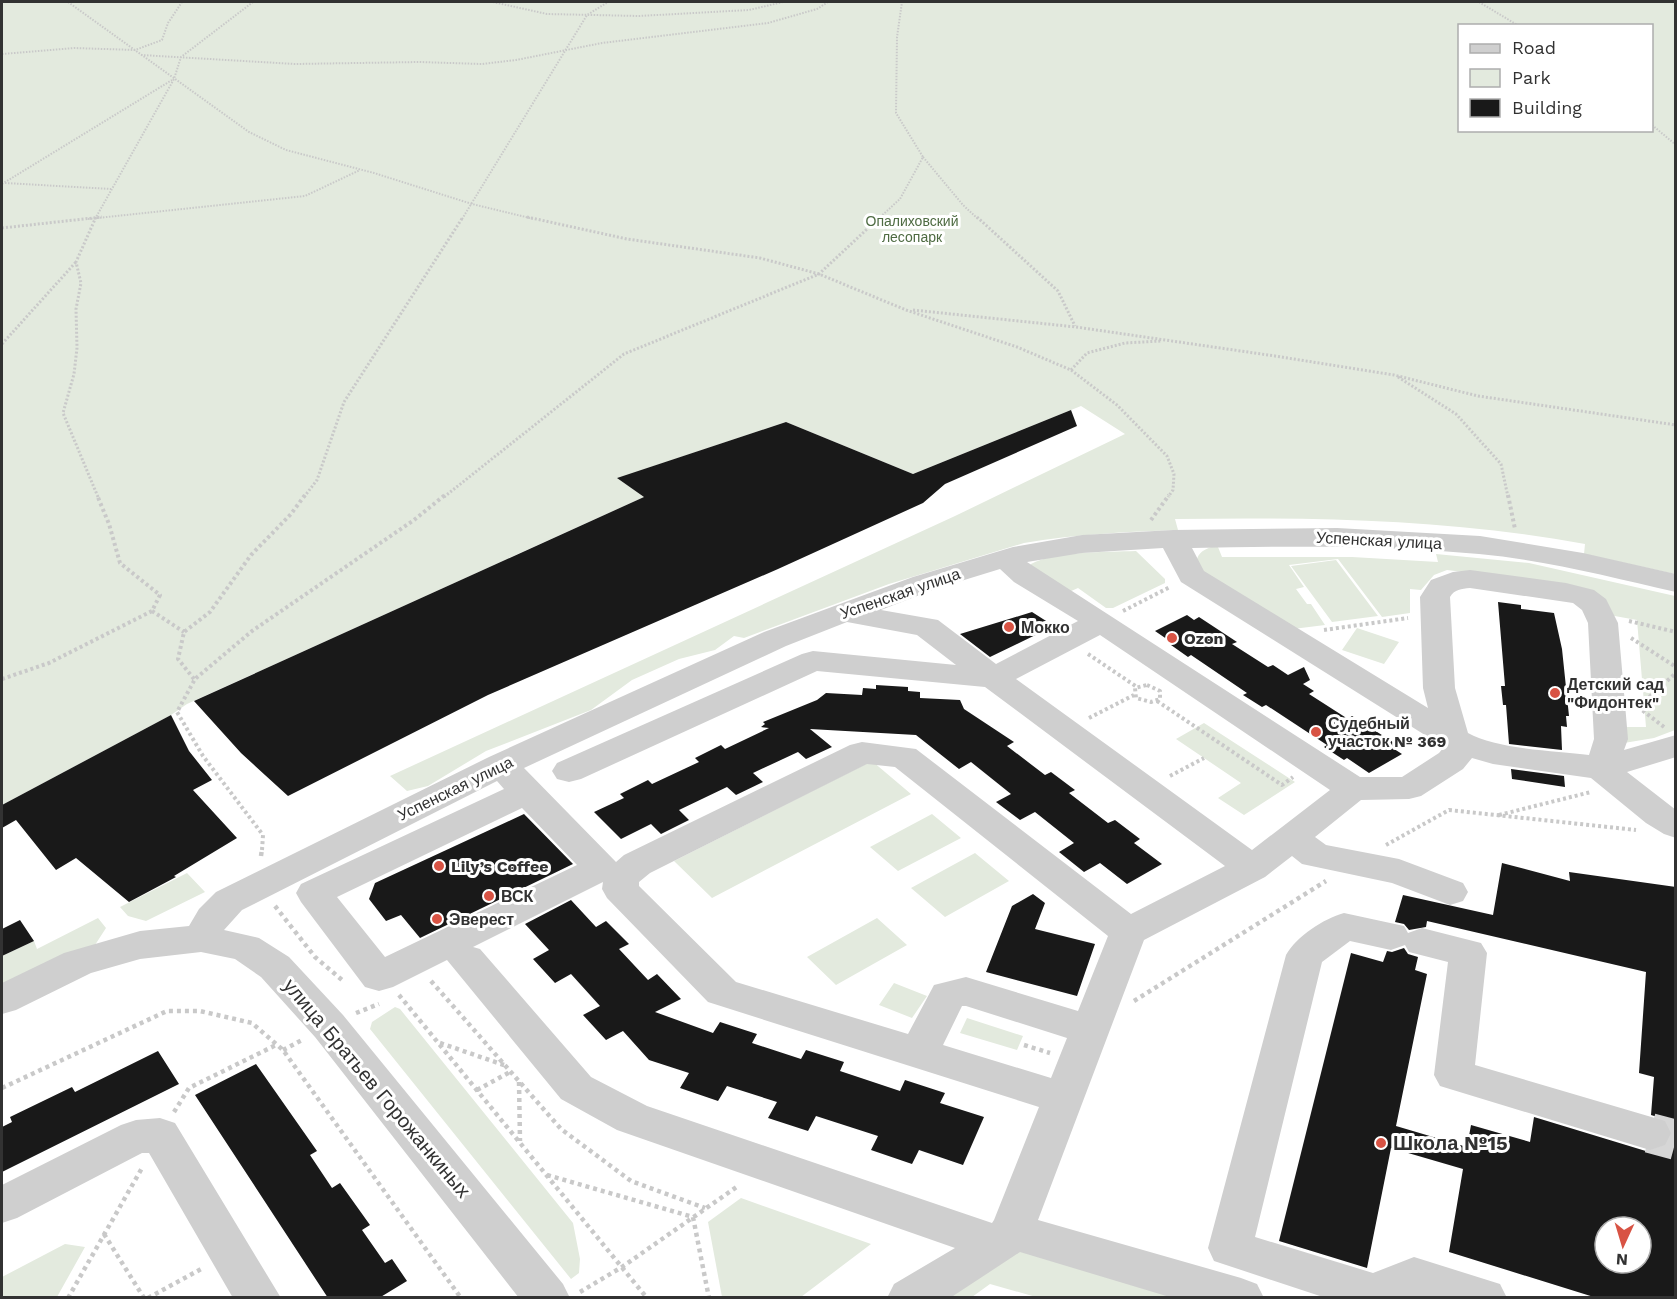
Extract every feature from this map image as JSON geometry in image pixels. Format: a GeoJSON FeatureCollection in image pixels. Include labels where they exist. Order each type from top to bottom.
{"type":"FeatureCollection","features":[{"type":"Feature","properties":{"kind":"street","name":"Успенская улица"},"geometry":{"type":"LineString","coordinates":[[201,938],[212,918],[230,901],[501,765],[775,639],[924,583],[1005,558],[1159,532],[1337,537],[1480,545],[1583,562],[1676,584]]}},
{"type":"Feature","properties":{"kind":"street"},"geometry":{"type":"LineString","coordinates":[[1159,532],[1192,576],[1459,741],[1493,753],[1611,777],[1658,815],[1676,826]]}},
{"type":"Feature","properties":{"kind":"street"},"geometry":{"type":"LineString","coordinates":[[1005,558],[1025,576],[1101,622],[1353,789],[1409,788],[1451,761],[1459,741],[1439,688],[1435,597],[1442,586],[1453,581],[1470,579],[1583,596],[1595,605],[1603,621],[1611,739],[1611,777]]}},
{"type":"Feature","properties":{"kind":"street"},"geometry":{"type":"LineString","coordinates":[[844,612],[927,627],[1252,868]]}},
{"type":"Feature","properties":{"kind":"street"},"geometry":{"type":"LineString","coordinates":[[569,771],[813,661],[994,678],[1101,622]]}},
{"type":"Feature","properties":{"kind":"street"},"geometry":{"type":"LineString","coordinates":[[1611,777],[1672,739]]}},
{"type":"Feature","properties":{"kind":"street"},"geometry":{"type":"LineString","coordinates":[[1063,1098],[722,992],[620,889],[622,877],[637,864],[862,753],[904,757],[1128,932]]}},
{"type":"Feature","properties":{"kind":"street"},"geometry":{"type":"LineString","coordinates":[[501,765],[601,868],[379,977],[314,893],[526,792]]}},
{"type":"Feature","properties":{"kind":"street"},"geometry":{"type":"LineString","coordinates":[[910,1298],[1005,1237],[1063,1098],[1128,932],[1252,868],[1353,789]]}},
{"type":"Feature","properties":{"kind":"street"},"geometry":{"type":"LineString","coordinates":[[1292,838],[1315,855],[1399,872],[1450,892]]}},
{"type":"Feature","properties":{"kind":"street"},"geometry":{"type":"LineString","coordinates":[[1484,1298],[1414,1276],[1374,1293],[1230,1248],[1305,955],[1344,926],[1468,952],[1454,1075],[1650,1133]]}},
{"type":"Feature","properties":{"kind":"street","name":"улица Братьев Горожанкиных"},"geometry":{"type":"LineString","coordinates":[[2,999],[78,963],[140,945],[201,938],[246,948],[275,967],[329,1026],[548,1295]]}},
{"type":"Feature","properties":{"kind":"street"},"geometry":{"type":"LineString","coordinates":[[466,959],[576,1088],[632,1118],[768,1164],[1005,1237],[1241,1298]]}},
{"type":"Feature","properties":{"kind":"street"},"geometry":{"type":"LineString","coordinates":[[919,1053],[948,995],[966,991],[1090,1030]]}},
{"type":"Feature","properties":{"kind":"street"},"geometry":{"type":"LineString","coordinates":[[2,1205],[136,1137],[160,1135],[258,1298]]}},
{"type":"Feature","properties":{"kind":"path"},"geometry":{"type":"LineString","coordinates":[[68,2],[249,132],[286,150],[398,180],[472,204],[627,239],[759,258],[819,274],[906,310],[1017,348],[1071,370],[1117,405],[1167,456],[1174,474],[1173,490],[1164,504],[1159,532]]}},
{"type":"Feature","properties":{"kind":"path"},"geometry":{"type":"LineString","coordinates":[[2,54],[74,48],[135,50],[162,40],[168,23],[182,2]]}},
{"type":"Feature","properties":{"kind":"path"},"geometry":{"type":"LineString","coordinates":[[2,344],[76,262],[95,218],[174,79],[181,57],[253,2]]}},
{"type":"Feature","properties":{"kind":"path"},"geometry":{"type":"LineString","coordinates":[[493,2],[528,11],[639,16],[749,10],[783,2]]}},
{"type":"Feature","properties":{"kind":"path"},"geometry":{"type":"LineString","coordinates":[[195,679],[178,659],[184,632],[210,612],[251,555],[291,514],[317,480],[344,402],[472,204],[587,15],[608,2]]}},
{"type":"Feature","properties":{"kind":"path"},"geometry":{"type":"LineString","coordinates":[[141,55],[294,64],[387,62],[482,64],[602,44],[768,23],[817,9],[828,2]]}},
{"type":"Feature","properties":{"kind":"path"},"geometry":{"type":"LineString","coordinates":[[902,2],[899,5],[897,34],[896,114],[923,157],[963,205],[1058,291],[1076,327]]}},
{"type":"Feature","properties":{"kind":"path"},"geometry":{"type":"LineString","coordinates":[[1479,2],[1516,24]]}},
{"type":"Feature","properties":{"kind":"path"},"geometry":{"type":"LineString","coordinates":[[2,183],[174,79]]}},
{"type":"Feature","properties":{"kind":"path"},"geometry":{"type":"LineString","coordinates":[[1653,126],[1676,145]]}},
{"type":"Feature","properties":{"kind":"path"},"geometry":{"type":"LineString","coordinates":[[258,885],[263,835],[203,756],[177,712],[195,679],[252,631],[414,520],[624,354],[819,274],[900,199],[923,157]]}},
{"type":"Feature","properties":{"kind":"path"},"geometry":{"type":"LineString","coordinates":[[2,228],[305,196],[361,170]]}},
{"type":"Feature","properties":{"kind":"path"},"geometry":{"type":"LineString","coordinates":[[2,183],[111,189]]}},
{"type":"Feature","properties":{"kind":"path"},"geometry":{"type":"LineString","coordinates":[[2,679],[49,663],[152,611],[160,595],[120,563],[109,524],[63,412],[74,374],[77,348],[76,309],[81,283],[76,262]]}},
{"type":"Feature","properties":{"kind":"path"},"geometry":{"type":"LineString","coordinates":[[906,310],[1076,327],[1167,340],[1394,375],[1478,396],[1676,425]]}},
{"type":"Feature","properties":{"kind":"path"},"geometry":{"type":"LineString","coordinates":[[1071,370],[1087,353],[1125,344],[1167,340]]}},
{"type":"Feature","properties":{"kind":"path"},"geometry":{"type":"LineString","coordinates":[[1394,375],[1456,414],[1501,464],[1520,551]]}},
{"type":"Feature","properties":{"kind":"path"},"geometry":{"type":"LineString","coordinates":[[1101,622],[1192,576]]}},
{"type":"Feature","properties":{"kind":"path"},"geometry":{"type":"LineString","coordinates":[[152,611],[184,632]]}},
{"type":"Feature","properties":{"kind":"path"},"geometry":{"type":"LineString","coordinates":[[1287,635],[1436,615]]}},
{"type":"Feature","properties":{"kind":"path"},"geometry":{"type":"LineString","coordinates":[[1603,621],[1636,622],[1676,632]]}},
{"type":"Feature","properties":{"kind":"path"},"geometry":{"type":"LineString","coordinates":[[1603,621],[1676,667]]}},
{"type":"Feature","properties":{"kind":"path"},"geometry":{"type":"LineString","coordinates":[[1067,640],[1137,687],[1147,685],[1157,688],[1162,694],[1157,700]]}},
{"type":"Feature","properties":{"kind":"path"},"geometry":{"type":"LineString","coordinates":[[1672,739],[1638,706],[1676,673]]}},
{"type":"Feature","properties":{"kind":"path"},"geometry":{"type":"LineString","coordinates":[[1065,730],[1134,695],[1137,687]]}},
{"type":"Feature","properties":{"kind":"path"},"geometry":{"type":"LineString","coordinates":[[1134,695],[1143,701],[1157,700],[1282,785],[1314,764]]}},
{"type":"Feature","properties":{"kind":"path"},"geometry":{"type":"LineString","coordinates":[[1146,790],[1204,758]]}},
{"type":"Feature","properties":{"kind":"path"},"geometry":{"type":"LineString","coordinates":[[1497,816],[1611,777]]}},
{"type":"Feature","properties":{"kind":"path"},"geometry":{"type":"LineString","coordinates":[[399,994],[647,1298]]}},
{"type":"Feature","properties":{"kind":"path"},"geometry":{"type":"LineString","coordinates":[[352,1015],[373,1006]]}},
{"type":"Feature","properties":{"kind":"path"},"geometry":{"type":"LineString","coordinates":[[2,1088],[167,1011],[200,1011],[252,1023],[278,1043],[461,1298]]}},
{"type":"Feature","properties":{"kind":"path"},"geometry":{"type":"LineString","coordinates":[[1020,1055],[1027,1039]]}},
{"type":"Feature","properties":{"kind":"path"},"geometry":{"type":"LineString","coordinates":[[68,1298],[189,1088],[278,1043]]}},
{"type":"Feature","properties":{"kind":"path"},"geometry":{"type":"LineString","coordinates":[[283,1050],[297,1043]]}},
{"type":"Feature","properties":{"kind":"path"},"geometry":{"type":"LineString","coordinates":[[438,1043],[504,1065]]}},
{"type":"Feature","properties":{"kind":"path"},"geometry":{"type":"LineString","coordinates":[[477,1090],[510,1072]]}},
{"type":"Feature","properties":{"kind":"path"},"geometry":{"type":"LineString","coordinates":[[519,1081],[520,1143]]}},
{"type":"Feature","properties":{"kind":"path"},"geometry":{"type":"LineString","coordinates":[[548,1295],[622,1266],[768,1164]]}},
{"type":"Feature","properties":{"kind":"path"},"geometry":{"type":"LineString","coordinates":[[547,1175],[693,1217]]}},
{"type":"Feature","properties":{"kind":"path"},"geometry":{"type":"LineString","coordinates":[[693,1217],[709,1298]]}},
{"type":"Feature","properties":{"kind":"path"},"geometry":{"type":"LineString","coordinates":[[104,1234],[146,1298],[231,1253]]}},
{"type":"Feature","properties":{"kind":"green space","name":"Опалиховский лесопарк"},"geometry":{"type":"Polygon","coordinates":[[[2,2],[1675,2],[1675,574],[1584,554],[1585,544],[1483,529],[1330,519],[1175,519],[1178,530],[1081,535],[1024,543],[889,584],[744,638],[734,636],[715,650],[679,659],[632,680],[591,710],[486,751],[428,786],[407,791],[390,776],[955,516],[1125,434],[1081,406],[913,474],[786,422],[618,478],[644,497],[187,704],[171,715],[2,805],[2,2]]]}},
{"type":"Feature","properties":{"kind":"green space"},"geometry":{"type":"Polygon","coordinates":[[[1211,547],[1218,547],[1222,557],[1352,557],[1438,562],[1436,554],[1529,563],[1675,596],[1675,730],[1654,738],[1624,743],[1624,727],[1646,727],[1637,620],[1609,615],[1568,585],[1447,570],[1434,575],[1421,590],[1410,589],[1410,613],[1382,617],[1338,559],[1289,565],[1304,587],[1296,589],[1307,604],[1311,604],[1325,625],[1293,629],[1202,573],[1196,565],[1197,558],[1211,547]]]}},
{"type":"Feature","properties":{"kind":"green space"},"geometry":{"type":"Polygon","coordinates":[[[1136,551],[1165,579],[1165,583],[1113,608],[1106,608],[1078,588],[1069,592],[1030,571],[1031,564],[1053,557],[1082,553],[1136,551]]]}},
{"type":"Feature","properties":{"kind":"green space"},"geometry":{"type":"Polygon","coordinates":[[[1336,560],[1378,616],[1332,622],[1291,566],[1336,560]]]}},
{"type":"Feature","properties":{"kind":"green space"},"geometry":{"type":"Polygon","coordinates":[[[1357,628],[1399,642],[1384,664],[1342,650],[1357,628]]]}},
{"type":"Feature","properties":{"kind":"green space"},"geometry":{"type":"Polygon","coordinates":[[[1204,723],[1295,782],[1244,815],[1218,798],[1241,783],[1176,739],[1204,723]]]}},
{"type":"Feature","properties":{"kind":"green space"},"geometry":{"type":"Polygon","coordinates":[[[872,761],[911,794],[712,898],[674,861],[872,761]]]}},
{"type":"Feature","properties":{"kind":"green space"},"geometry":{"type":"Polygon","coordinates":[[[932,814],[961,838],[898,871],[870,847],[932,814]]]}},
{"type":"Feature","properties":{"kind":"green space"},"geometry":{"type":"Polygon","coordinates":[[[975,853],[1009,881],[945,917],[911,888],[975,853]]]}},
{"type":"Feature","properties":{"kind":"green space"},"geometry":{"type":"Polygon","coordinates":[[[187,873],[205,892],[146,921],[128,916],[120,907],[187,873]]]}},
{"type":"Feature","properties":{"kind":"green space"},"geometry":{"type":"Polygon","coordinates":[[[98,918],[106,928],[95,945],[2,989],[2,956],[34,941],[37,949],[98,918]]]}},
{"type":"Feature","properties":{"kind":"green space"},"geometry":{"type":"Polygon","coordinates":[[[877,918],[907,945],[836,985],[807,957],[877,918]]]}},
{"type":"Feature","properties":{"kind":"green space"},"geometry":{"type":"Polygon","coordinates":[[[894,983],[927,996],[912,1018],[879,1005],[894,983]]]}},
{"type":"Feature","properties":{"kind":"green space"},"geometry":{"type":"Polygon","coordinates":[[[395,1007],[400,1009],[573,1223],[580,1259],[579,1273],[571,1279],[370,1029],[372,1022],[395,1007]]]}},
{"type":"Feature","properties":{"kind":"green space"},"geometry":{"type":"Polygon","coordinates":[[[967,1018],[1023,1036],[1017,1050],[960,1033],[967,1018]]]}},
{"type":"Feature","properties":{"kind":"green space"},"geometry":{"type":"Polygon","coordinates":[[[741,1198],[871,1244],[801,1297],[722,1297],[708,1222],[741,1198]]]}},
{"type":"Feature","properties":{"kind":"green space"},"geometry":{"type":"Polygon","coordinates":[[[65,1244],[85,1247],[57,1297],[2,1297],[2,1277],[65,1244]]]}},
{"type":"Feature","properties":{"kind":"green space"},"geometry":{"type":"Polygon","coordinates":[[[1028,1246],[1211,1297],[1036,1297],[990,1284],[972,1297],[944,1298],[1028,1246]]]}},
{"type":"Feature","properties":{"kind":"building"},"geometry":{"type":"Polygon","coordinates":[[[1071,410],[1077,426],[945,484],[923,503],[778,569],[488,695],[288,796],[241,753],[194,701],[644,497],[617,478],[786,422],[913,474],[1071,410]]]}},
{"type":"Feature","properties":{"kind":"building"},"geometry":{"type":"Polygon","coordinates":[[[1498,602],[1521,605],[1521,609],[1554,613],[1562,649],[1569,716],[1566,716],[1567,727],[1561,726],[1562,750],[1509,744],[1506,705],[1503,705],[1501,686],[1505,686],[1498,602]]]}},
{"type":"Feature","properties":{"kind":"building"},"geometry":{"type":"Polygon","coordinates":[[[1032,612],[1054,626],[990,657],[960,634],[1032,612]]]}},
{"type":"Feature","properties":{"kind":"building"},"geometry":{"type":"Polygon","coordinates":[[[1187,615],[1194,620],[1199,617],[1237,642],[1232,644],[1268,667],[1273,665],[1288,675],[1304,667],[1310,680],[1303,684],[1314,691],[1309,694],[1348,719],[1352,716],[1396,744],[1391,747],[1402,754],[1369,773],[1347,758],[1344,760],[1324,747],[1327,745],[1266,705],[1262,707],[1243,695],[1247,693],[1191,655],[1188,657],[1155,631],[1187,615]]]}},
{"type":"Feature","properties":{"kind":"building"},"geometry":{"type":"Polygon","coordinates":[[[876,685],[908,687],[908,691],[920,692],[920,698],[960,700],[964,709],[1014,742],[1007,746],[1045,775],[1051,772],[1075,790],[1069,793],[1108,823],[1115,820],[1140,839],[1134,843],[1162,864],[1127,884],[1100,863],[1084,872],[1059,852],[1074,843],[1035,812],[1020,820],[996,802],[1011,794],[971,762],[959,769],[916,735],[810,729],[832,747],[806,759],[798,752],[753,773],[763,782],[736,795],[727,787],[679,810],[689,820],[661,834],[651,824],[621,839],[594,812],[624,798],[620,794],[648,780],[652,784],[699,762],[695,758],[721,745],[725,749],[769,728],[761,727],[765,724],[763,722],[817,700],[826,693],[862,695],[863,688],[876,689],[876,685]]]}},
{"type":"Feature","properties":{"kind":"building"},"geometry":{"type":"Polygon","coordinates":[[[171,715],[189,751],[212,780],[193,790],[237,838],[174,876],[176,877],[129,902],[76,858],[56,870],[16,820],[2,828],[2,805],[171,715]]]}},
{"type":"Feature","properties":{"kind":"building"},"geometry":{"type":"Polygon","coordinates":[[[1511,769],[1564,776],[1565,787],[1512,779],[1511,769]]]}},
{"type":"Feature","properties":{"kind":"building"},"geometry":{"type":"Polygon","coordinates":[[[524,814],[573,864],[420,938],[401,915],[386,921],[369,899],[375,883],[524,814]]]}},
{"type":"Feature","properties":{"kind":"building"},"geometry":{"type":"Polygon","coordinates":[[[1502,863],[1570,881],[1569,872],[1676,887],[1676,1298],[1597,1298],[1449,1252],[1463,1169],[1391,1148],[1367,1268],[1279,1241],[1351,953],[1383,962],[1387,951],[1392,952],[1404,948],[1408,954],[1418,957],[1415,970],[1427,974],[1396,1126],[1467,1147],[1471,1125],[1530,1142],[1534,1117],[1649,1152],[1667,1146],[1673,1134],[1667,1120],[1651,1115],[1654,1077],[1639,1073],[1646,972],[1427,921],[1426,927],[1409,930],[1404,924],[1395,922],[1403,895],[1493,915],[1502,863]]]}},
{"type":"Feature","properties":{"kind":"building"},"geometry":{"type":"Polygon","coordinates":[[[1033,894],[1045,903],[1035,929],[1095,944],[1077,996],[986,972],[1012,906],[1033,894]]]}},
{"type":"Feature","properties":{"kind":"building"},"geometry":{"type":"Polygon","coordinates":[[[571,900],[596,927],[606,921],[629,944],[619,949],[648,980],[657,974],[681,999],[655,1012],[713,1033],[720,1022],[757,1034],[752,1043],[801,1059],[806,1050],[844,1062],[840,1071],[900,1091],[905,1080],[945,1093],[940,1103],[984,1117],[963,1165],[919,1150],[912,1164],[871,1150],[878,1136],[816,1116],[808,1131],[768,1118],[777,1102],[727,1086],[718,1101],[680,1088],[689,1073],[649,1060],[623,1031],[606,1040],[583,1015],[600,1006],[571,974],[555,983],[533,959],[549,950],[525,924],[571,900]]]}},
{"type":"Feature","properties":{"kind":"building"},"geometry":{"type":"Polygon","coordinates":[[[20,920],[34,941],[2,956],[2,929],[20,920]]]}},
{"type":"Feature","properties":{"kind":"building"},"geometry":{"type":"Polygon","coordinates":[[[158,1051],[179,1084],[2,1172],[2,1127],[12,1122],[10,1117],[72,1087],[75,1092],[158,1051]]]}},
{"type":"Feature","properties":{"kind":"building"},"geometry":{"type":"Polygon","coordinates":[[[256,1064],[317,1151],[310,1155],[332,1188],[340,1183],[370,1225],[362,1230],[385,1263],[392,1259],[407,1281],[379,1298],[328,1298],[195,1095],[256,1064]]]}},
{"type":"Feature","properties":{"kind":"tunnel"},"geometry":{"type":"LineString","coordinates":[[1650,1133],[1676,1140]]}},
{"type":"Feature","properties":{"kind":"place","name":"Мокко"},"geometry":{"type":"Point","coordinates":[1009,627]}},
{"type":"Feature","properties":{"kind":"place","name":"Ozon"},"geometry":{"type":"Point","coordinates":[1172,638]}},
{"type":"Feature","properties":{"kind":"place","name":"Детский сад \"Фидонтек\""},"geometry":{"type":"Point","coordinates":[1555,693]}},
{"type":"Feature","properties":{"kind":"place","name":"Судебный участок № 369"},"geometry":{"type":"Point","coordinates":[1316,732]}},
{"type":"Feature","properties":{"kind":"place","name":"Lily’s Coffee"},"geometry":{"type":"Point","coordinates":[439,866]}},
{"type":"Feature","properties":{"kind":"place","name":"ВСК"},"geometry":{"type":"Point","coordinates":[489,896]}},
{"type":"Feature","properties":{"kind":"place","name":"Эверест"},"geometry":{"type":"Point","coordinates":[437,919]}},
{"type":"Feature","properties":{"kind":"place","name":"Школа №15"},"geometry":{"type":"Point","coordinates":[1381,1143]}}]}
